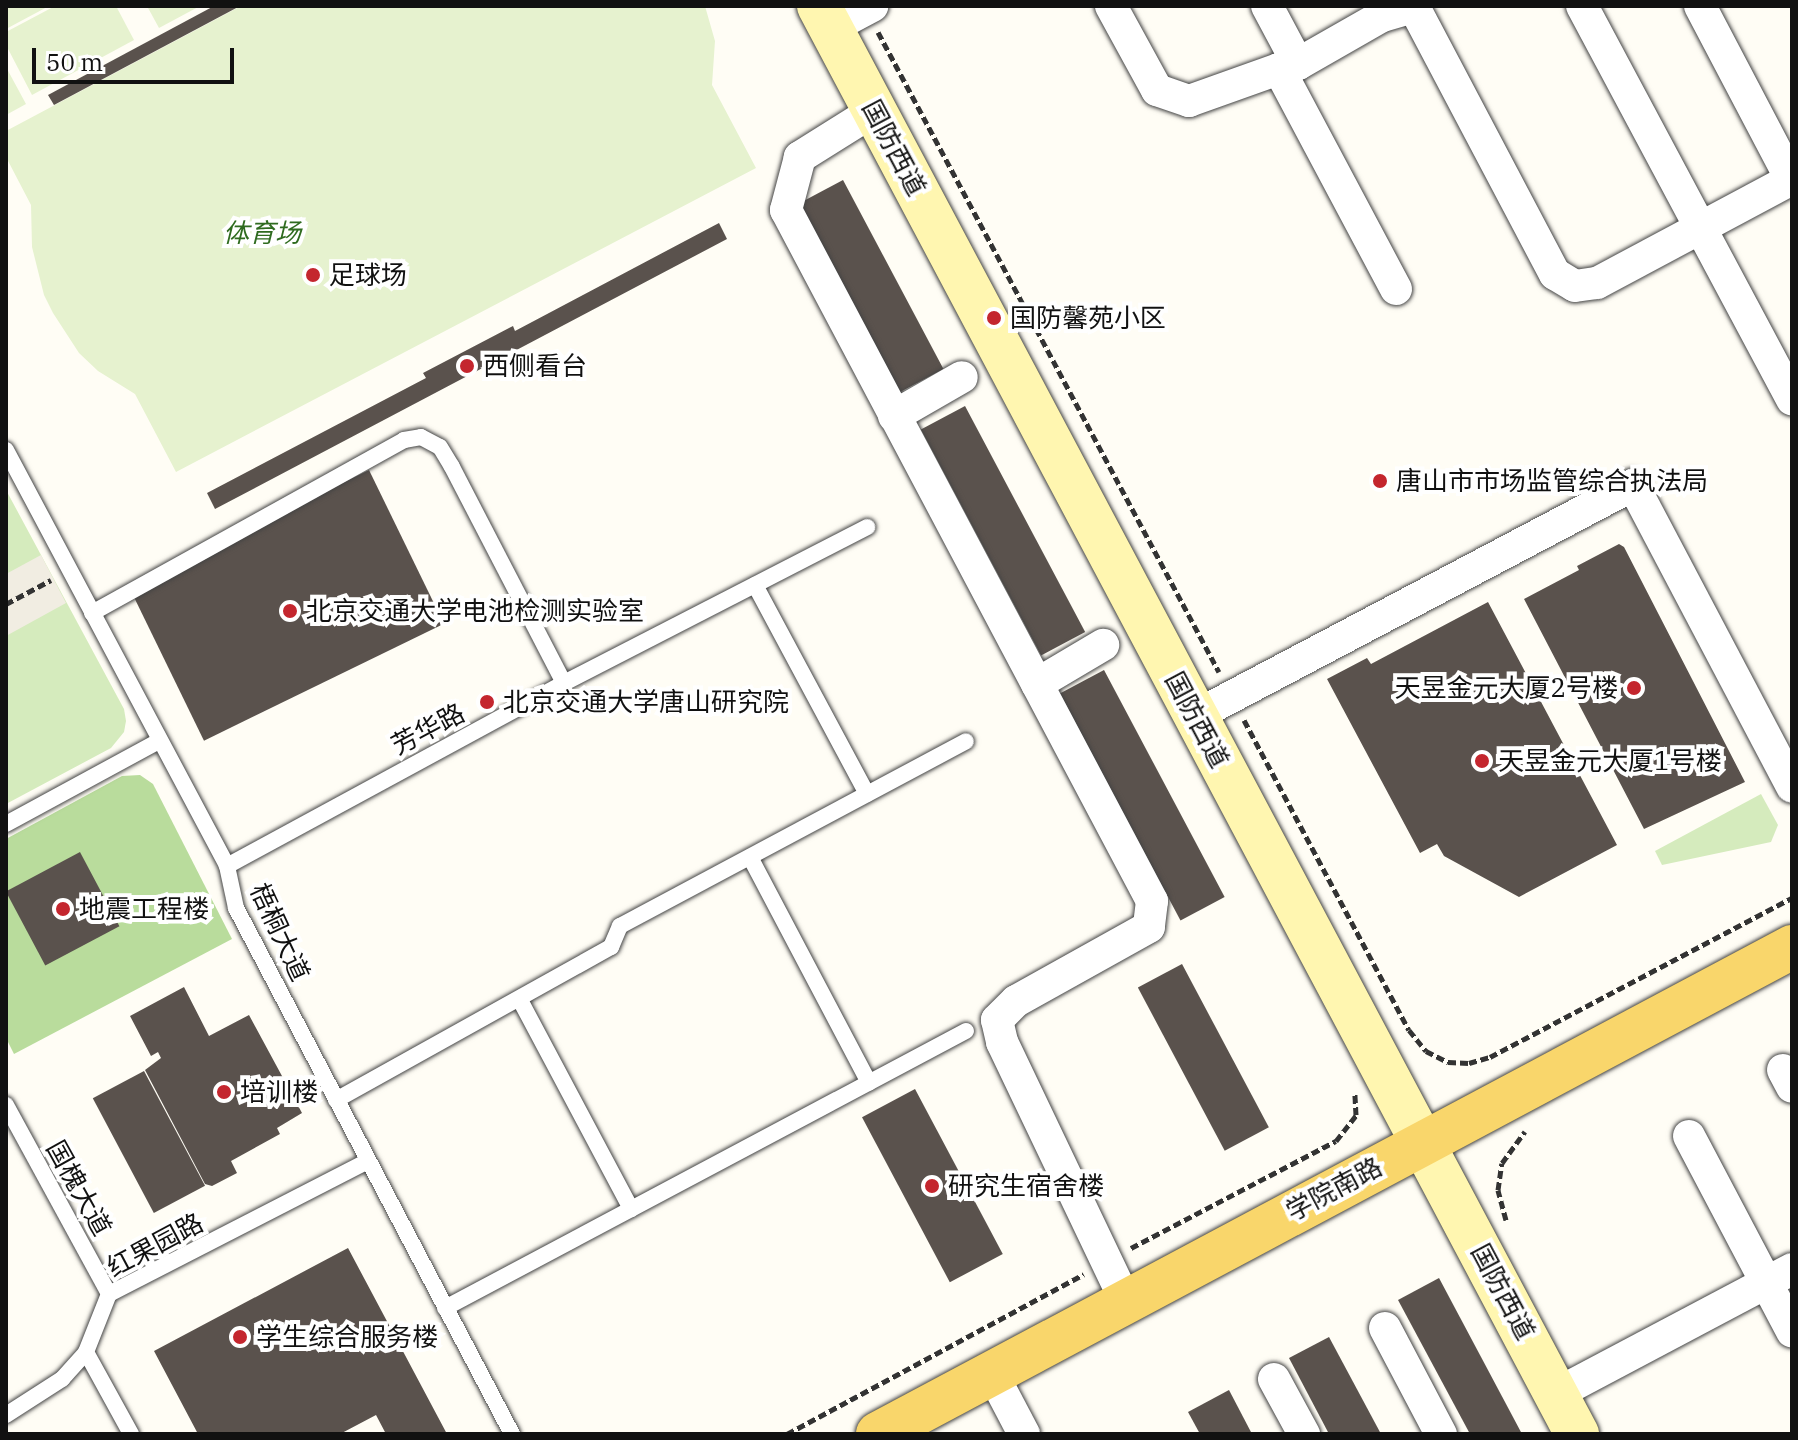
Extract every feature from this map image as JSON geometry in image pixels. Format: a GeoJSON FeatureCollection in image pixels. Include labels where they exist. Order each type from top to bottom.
{"type":"FeatureCollection","features":[{"type":"Feature","properties":{"kind":"main road","name":"学院南路"},"geometry":{"type":"LineString","coordinates":[[878,1434],[1792,947]]}},
{"type":"Feature","properties":{"kind":"street"},"geometry":{"type":"LineString","coordinates":[[1111,6],[1157,90],[1189,101],[1288,67],[1382,16],[1415,6],[1555,274],[1575,286],[1597,283],[1792,179],[1700,6]]}},
{"type":"Feature","properties":{"kind":"street"},"geometry":{"type":"LineString","coordinates":[[1267,6],[1288,67],[1396,289]]}},
{"type":"Feature","properties":{"kind":"street"},"geometry":{"type":"LineString","coordinates":[[1582,6],[1792,399]]}},
{"type":"Feature","properties":{"kind":"street","name":"国防西道"},"geometry":{"type":"LineString","coordinates":[[847,12],[875,110],[1213,706],[1423,1141],[1577,1434]]}},
{"type":"Feature","properties":{"kind":"street"},"geometry":{"type":"LineString","coordinates":[[875,110],[800,157],[786,210],[1152,901],[1149,927],[1016,1001],[997,1020],[1002,1042],[1125,1300]]}},
{"type":"Feature","properties":{"kind":"street"},"geometry":{"type":"LineString","coordinates":[[894,416],[962,377]]}},
{"type":"Feature","properties":{"kind":"street"},"geometry":{"type":"LineString","coordinates":[[1213,706],[1633,485],[1792,787]]}},
{"type":"Feature","properties":{"kind":"street"},"geometry":{"type":"LineString","coordinates":[[1037,684],[1103,645]]}},
{"type":"Feature","properties":{"kind":"street"},"geometry":{"type":"LineString","coordinates":[[1689,1136],[1779,1276],[1792,1331]]}},
{"type":"Feature","properties":{"kind":"street"},"geometry":{"type":"LineString","coordinates":[[1556,1394],[1779,1276]]}},
{"type":"Feature","properties":{"kind":"street"},"geometry":{"type":"LineString","coordinates":[[1385,1328],[1441,1434]]}},
{"type":"Feature","properties":{"kind":"street"},"geometry":{"type":"LineString","coordinates":[[992,1373],[1024,1434]]}},
{"type":"Feature","properties":{"kind":"street"},"geometry":{"type":"LineString","coordinates":[[1274,1379],[1304,1434]]}},
{"type":"Feature","properties":{"kind":"lane"},"geometry":{"type":"LineString","coordinates":[[92,613],[404,440],[421,437],[440,447],[452,467],[564,683]]}},
{"type":"Feature","properties":{"kind":"lane","name":"梧桐大道"},"geometry":{"type":"LineString","coordinates":[[6,450],[227,866],[236,908],[512,1434]]}},
{"type":"Feature","properties":{"kind":"lane","name":"芳华路"},"geometry":{"type":"LineString","coordinates":[[227,866],[564,683],[867,527]]}},
{"type":"Feature","properties":{"kind":"lane"},"geometry":{"type":"LineString","coordinates":[[755,585],[867,794]]}},
{"type":"Feature","properties":{"kind":"lane"},"geometry":{"type":"LineString","coordinates":[[6,824],[159,741]]}},
{"type":"Feature","properties":{"kind":"lane"},"geometry":{"type":"LineString","coordinates":[[336,1100],[611,947],[620,926],[966,741]]}},
{"type":"Feature","properties":{"kind":"lane"},"geometry":{"type":"LineString","coordinates":[[750,857],[869,1083]]}},
{"type":"Feature","properties":{"kind":"lane"},"geometry":{"type":"LineString","coordinates":[[520,1000],[631,1209]]}},
{"type":"Feature","properties":{"kind":"lane"},"geometry":{"type":"LineString","coordinates":[[445,1308],[966,1031]]}},
{"type":"Feature","properties":{"kind":"lane","name":"国槐大道"},"geometry":{"type":"LineString","coordinates":[[6,1105],[109,1294]]}},
{"type":"Feature","properties":{"kind":"lane","name":"红果园路"},"geometry":{"type":"LineString","coordinates":[[6,1415],[62,1379],[86,1352],[109,1294],[368,1161]]}},
{"type":"Feature","properties":{"kind":"lane"},"geometry":{"type":"LineString","coordinates":[[86,1352],[131,1434]]}},
{"type":"Feature","properties":{"kind":"path"},"geometry":{"type":"LineString","coordinates":[[847,12],[1213,706],[1409,1030],[1426,1051],[1448,1062],[1469,1063],[1490,1057],[1792,898]]}},
{"type":"Feature","properties":{"kind":"path"},"geometry":{"type":"LineString","coordinates":[[6,604],[69,570]]}},
{"type":"Feature","properties":{"kind":"green space"},"geometry":{"type":"Polygon","coordinates":[[[6,6],[49,6],[6,29],[6,6]]]}},
{"type":"Feature","properties":{"kind":"green space"},"geometry":{"type":"Polygon","coordinates":[[[55,6],[116,6],[134,40],[32,95],[6,45],[6,32],[55,6]]]}},
{"type":"Feature","properties":{"kind":"green space"},"geometry":{"type":"Polygon","coordinates":[[[147,6],[200,6],[159,28],[147,6]]]}},
{"type":"Feature","properties":{"kind":"green space","name":"体育场"},"geometry":{"type":"Polygon","coordinates":[[[241,6],[705,6],[715,41],[712,85],[756,168],[176,472],[135,394],[98,371],[79,353],[44,295],[32,247],[31,205],[6,157],[6,131],[241,6]]]}},
{"type":"Feature","properties":{"kind":"green space"},"geometry":{"type":"Polygon","coordinates":[[[6,67],[26,104],[6,115],[6,67]]]}},
{"type":"Feature","properties":{"kind":"green space"},"geometry":{"type":"Polygon","coordinates":[[[6,490],[124,709],[126,721],[124,732],[111,748],[6,804],[6,490]]]}},
{"type":"Feature","properties":{"kind":"green space"},"geometry":{"type":"Polygon","coordinates":[[[140,775],[153,784],[232,939],[14,1054],[6,1038],[6,839],[122,776],[140,775]]]}},
{"type":"Feature","properties":{"kind":"green space"},"geometry":{"type":"Polygon","coordinates":[[[1761,794],[1778,825],[1771,842],[1662,865],[1655,851],[1761,794]]]}},
{"type":"Feature","properties":{"kind":"shaded area"},"geometry":{"type":"Polygon","coordinates":[[[41,555],[66,603],[6,636],[6,574],[41,555]]]}},
{"type":"Feature","properties":{"kind":"building"},"geometry":{"type":"Polygon","coordinates":[[[214,6],[240,6],[54,105],[48,95],[214,6]]]}},
{"type":"Feature","properties":{"kind":"building"},"geometry":{"type":"Polygon","coordinates":[[[843,180],[943,369],[899,392],[799,203],[843,180]]]}},
{"type":"Feature","properties":{"kind":"building","name":"西侧看台"},"geometry":{"type":"Polygon","coordinates":[[[719,223],[727,239],[215,509],[207,493],[426,378],[423,373],[513,326],[515,331],[719,223]]]}},
{"type":"Feature","properties":{"kind":"building"},"geometry":{"type":"Polygon","coordinates":[[[965,406],[1085,632],[1041,656],[921,429],[965,406]]]}},
{"type":"Feature","properties":{"kind":"building","name":"北京交通大学电池检测实验室"},"geometry":{"type":"Polygon","coordinates":[[[369,470],[444,624],[204,741],[129,587],[369,470]]]}},
{"type":"Feature","properties":{"kind":"building","name":"天昱金元大厦2号楼"},"geometry":{"type":"Polygon","coordinates":[[[1619,544],[1624,547],[1745,782],[1644,829],[1524,599],[1579,570],[1577,566],[1619,544]]]}},
{"type":"Feature","properties":{"kind":"building","name":"天昱金元大厦1号楼"},"geometry":{"type":"Polygon","coordinates":[[[1488,602],[1617,845],[1519,897],[1444,856],[1437,844],[1420,853],[1327,679],[1367,658],[1371,664],[1488,602]]]}},
{"type":"Feature","properties":{"kind":"building"},"geometry":{"type":"Polygon","coordinates":[[[1104,670],[1225,897],[1181,920],[1060,693],[1104,670]]]}},
{"type":"Feature","properties":{"kind":"building","name":"地震工程楼"},"geometry":{"type":"Polygon","coordinates":[[[80,852],[119,926],[45,966],[6,891],[80,852]]]}},
{"type":"Feature","properties":{"kind":"building"},"geometry":{"type":"Polygon","coordinates":[[[1182,964],[1269,1127],[1225,1151],[1138,987],[1182,964]]]}},
{"type":"Feature","properties":{"kind":"building","name":"培训楼"},"geometry":{"type":"Polygon","coordinates":[[[184,987],[209,1036],[249,1015],[302,1113],[277,1128],[280,1134],[231,1161],[237,1173],[212,1186],[205,1184],[145,1070],[161,1058],[158,1052],[151,1056],[130,1016],[184,987]]]}},
{"type":"Feature","properties":{"kind":"building"},"geometry":{"type":"Polygon","coordinates":[[[144,1071],[205,1186],[154,1213],[93,1098],[144,1071]]]}},
{"type":"Feature","properties":{"kind":"building","name":"研究生宿舍楼"},"geometry":{"type":"Polygon","coordinates":[[[915,1089],[1003,1254],[950,1282],[862,1117],[915,1089]]]}},
{"type":"Feature","properties":{"kind":"building","name":"学生综合服务楼"},"geometry":{"type":"Polygon","coordinates":[[[348,1248],[447,1434],[386,1434],[376,1415],[340,1434],[198,1434],[154,1351],[348,1248]]]}},
{"type":"Feature","properties":{"kind":"building"},"geometry":{"type":"Polygon","coordinates":[[[1439,1278],[1522,1434],[1470,1434],[1398,1300],[1439,1278]]]}},
{"type":"Feature","properties":{"kind":"building"},"geometry":{"type":"Polygon","coordinates":[[[1329,1337],[1381,1434],[1329,1434],[1289,1358],[1329,1337]]]}},
{"type":"Feature","properties":{"kind":"building"},"geometry":{"type":"Polygon","coordinates":[[[1229,1390],[1252,1434],[1200,1434],[1188,1412],[1229,1390]]]}},
{"type":"Feature","properties":{"kind":"place","name":"足球场"},"geometry":{"type":"Point","coordinates":[313,275]}},
{"type":"Feature","properties":{"kind":"place","name":"国防馨苑小区"},"geometry":{"type":"Point","coordinates":[994,318]}},
{"type":"Feature","properties":{"kind":"place","name":"西侧看台"},"geometry":{"type":"Point","coordinates":[467,366]}},
{"type":"Feature","properties":{"kind":"place","name":"唐山市市场监管综合执法局"},"geometry":{"type":"Point","coordinates":[1380,481]}},
{"type":"Feature","properties":{"kind":"place","name":"北京交通大学电池检测实验室"},"geometry":{"type":"Point","coordinates":[290,611]}},
{"type":"Feature","properties":{"kind":"place","name":"天昱金元大厦2号楼"},"geometry":{"type":"Point","coordinates":[1634,688]}},
{"type":"Feature","properties":{"kind":"place","name":"北京交通大学唐山研究院"},"geometry":{"type":"Point","coordinates":[487,702]}},
{"type":"Feature","properties":{"kind":"place","name":"天昱金元大厦1号楼"},"geometry":{"type":"Point","coordinates":[1482,761]}},
{"type":"Feature","properties":{"kind":"place","name":"地震工程楼"},"geometry":{"type":"Point","coordinates":[63,909]}},
{"type":"Feature","properties":{"kind":"place","name":"培训楼"},"geometry":{"type":"Point","coordinates":[224,1092]}},
{"type":"Feature","properties":{"kind":"place","name":"研究生宿舍楼"},"geometry":{"type":"Point","coordinates":[932,1186]}},
{"type":"Feature","properties":{"kind":"place","name":"学生综合服务楼"},"geometry":{"type":"Point","coordinates":[240,1337]}}]}
